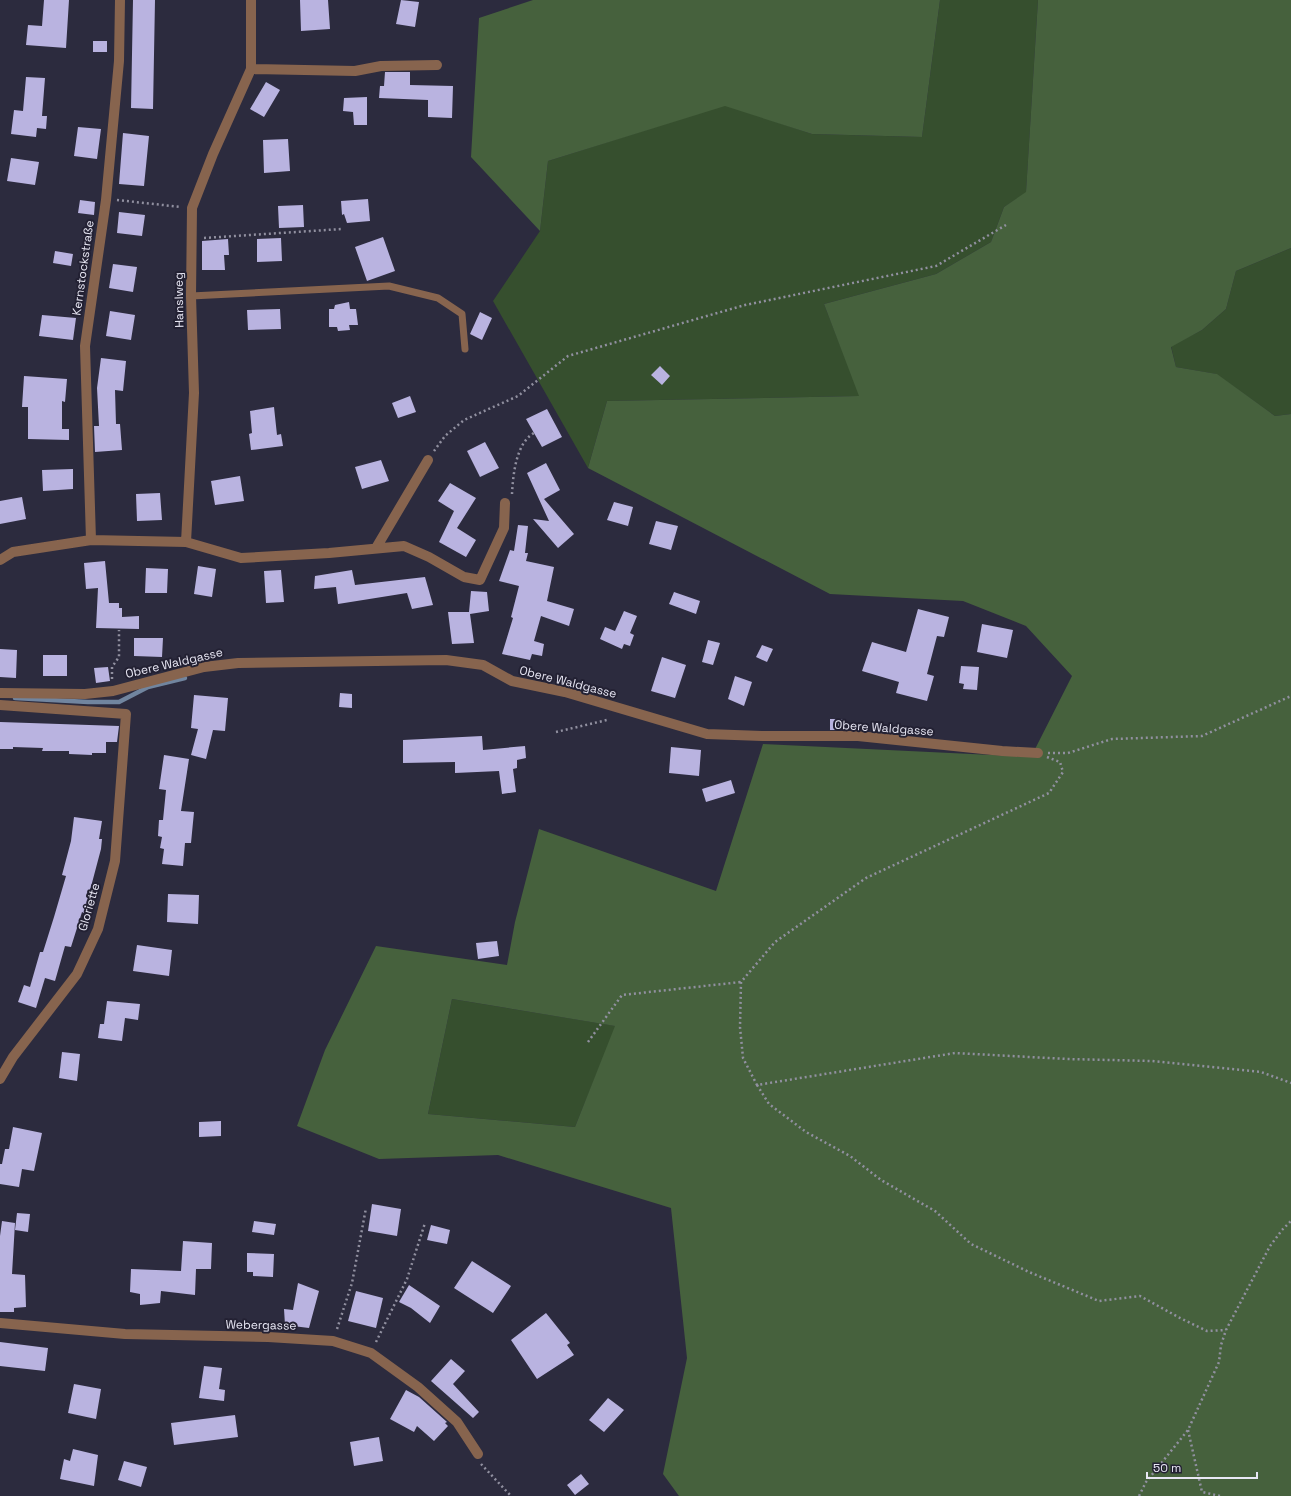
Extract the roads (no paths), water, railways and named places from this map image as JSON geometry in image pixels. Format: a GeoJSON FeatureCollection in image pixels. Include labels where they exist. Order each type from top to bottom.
{"type":"FeatureCollection","features":[{"type":"Feature","properties":{"kind":"street","name":"Kernstockstraße"},"geometry":{"type":"LineString","coordinates":[[91,540],[85,346],[106,200],[119,61],[120,0]]}},
{"type":"Feature","properties":{"kind":"street","name":"Hanslweg"},"geometry":{"type":"LineString","coordinates":[[186,542],[194,393],[191,296],[192,208],[212,154],[251,69],[251,0]]}},
{"type":"Feature","properties":{"kind":"street"},"geometry":{"type":"LineString","coordinates":[[251,69],[355,71],[381,66],[436,65]]}},
{"type":"Feature","properties":{"kind":"street"},"geometry":{"type":"LineString","coordinates":[[376,548],[428,460]]}},
{"type":"Feature","properties":{"kind":"street"},"geometry":{"type":"LineString","coordinates":[[0,560],[13,552],[91,540],[186,542],[241,558],[330,553],[404,546],[429,557],[464,577],[480,580],[504,528],[505,503]]}},
{"type":"Feature","properties":{"kind":"street","name":"Obere Waldgasse"},"geometry":{"type":"LineString","coordinates":[[0,693],[85,694],[113,691],[204,667],[238,663],[446,660],[483,665],[512,681],[565,692],[707,734],[762,736],[858,736],[1038,753]]}},
{"type":"Feature","properties":{"kind":"street","name":"Gloriette"},"geometry":{"type":"LineString","coordinates":[[0,705],[126,714],[115,861],[98,929],[77,974],[13,1057],[0,1079]]}},
{"type":"Feature","properties":{"kind":"street","name":"Webergasse"},"geometry":{"type":"LineString","coordinates":[[0,1323],[125,1334],[268,1337],[333,1341],[371,1353],[418,1387],[457,1422],[479,1459]]}},
{"type":"Feature","properties":{"kind":"lane"},"geometry":{"type":"LineString","coordinates":[[191,296],[389,286],[438,298],[462,314],[465,349]]}},
{"type":"Feature","properties":{"kind":"waterway"},"geometry":{"type":"LineString","coordinates":[[15,698],[119,702],[148,687],[185,678]]}}]}
